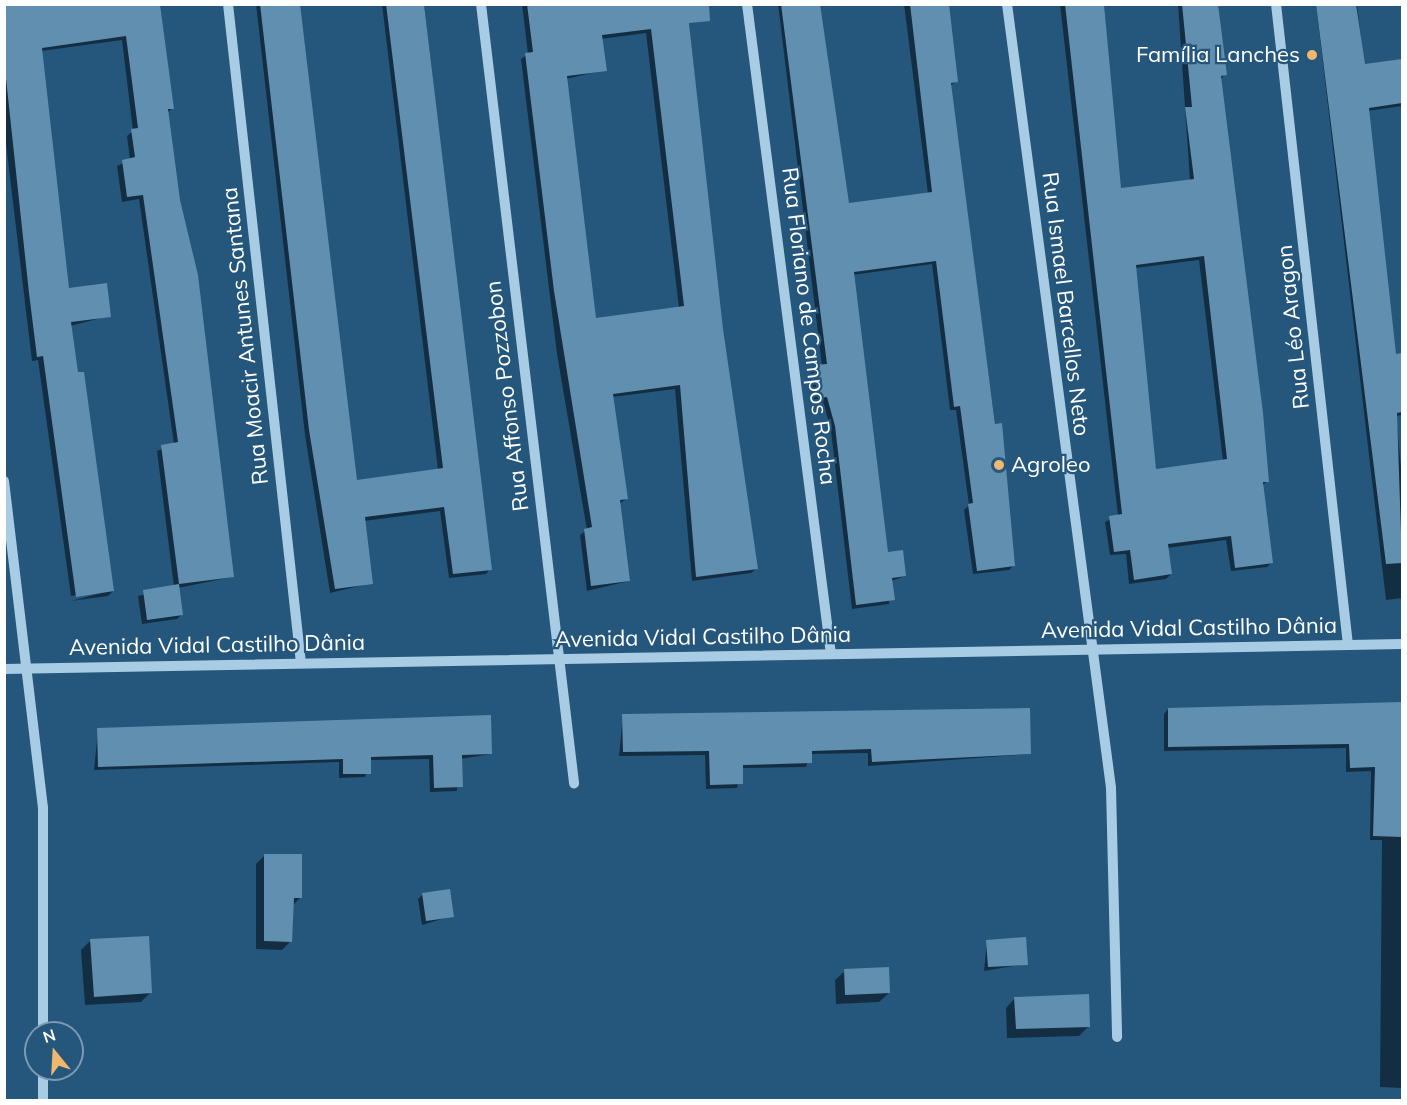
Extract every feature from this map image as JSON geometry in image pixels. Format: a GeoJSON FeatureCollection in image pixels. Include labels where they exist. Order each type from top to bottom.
{"type":"FeatureCollection","features":[{"type":"Feature","properties":{"kind":"street","name":"Rua Moacir Antunes Santana"},"geometry":{"type":"LineString","coordinates":[[228,4],[301,663]]}},
{"type":"Feature","properties":{"kind":"street","name":"Rua Affonso Pozzobon"},"geometry":{"type":"LineString","coordinates":[[481,4],[574,783]]}},
{"type":"Feature","properties":{"kind":"street","name":"Rua Floriano de Campos Rocha"},"geometry":{"type":"LineString","coordinates":[[747,4],[831,654]]}},
{"type":"Feature","properties":{"kind":"street","name":"Rua Ismael Barcellos Neto"},"geometry":{"type":"LineString","coordinates":[[1007,4],[1111,788],[1117,1037]]}},
{"type":"Feature","properties":{"kind":"street","name":"Rua Léo Aragon"},"geometry":{"type":"LineString","coordinates":[[1276,4],[1348,645]]}},
{"type":"Feature","properties":{"kind":"street"},"geometry":{"type":"LineString","coordinates":[[4,481],[43,808],[43,1021]]}},
{"type":"Feature","properties":{"kind":"street","name":"Avenida Vidal Castilho Dânia"},"geometry":{"type":"LineString","coordinates":[[4,669],[1402,644]]}},
{"type":"Feature","properties":{"kind":"street"},"geometry":{"type":"LineString","coordinates":[[43,1081],[43,1101]]}},
{"type":"Feature","properties":{"kind":"building"},"geometry":{"type":"Polygon","coordinates":[[[4,4],[160,4],[174,109],[168,109],[180,200],[198,275],[234,577],[179,584],[161,445],[178,442],[143,195],[127,197],[122,160],[135,157],[131,129],[138,128],[126,36],[42,48],[69,288],[107,283],[111,317],[71,322],[78,372],[84,372],[114,591],[76,597],[43,356],[37,357],[29,293],[4,60],[4,4]]]}},
{"type":"Feature","properties":{"kind":"building"},"geometry":{"type":"Polygon","coordinates":[[[260,4],[300,4],[357,480],[443,468],[386,4],[424,4],[492,570],[453,574],[444,507],[365,517],[373,584],[335,589],[309,430],[260,4]]]}},
{"type":"Feature","properties":{"kind":"building"},"geometry":{"type":"Polygon","coordinates":[[[527,4],[709,4],[710,21],[689,23],[723,329],[758,569],[696,577],[680,385],[613,394],[628,499],[620,500],[630,581],[591,586],[584,529],[592,527],[554,291],[525,53],[533,52],[527,4]],[[651,29],[602,35],[607,71],[567,76],[596,318],[684,306],[651,29]]]}},
{"type":"Feature","properties":{"kind":"building"},"geometry":{"type":"Polygon","coordinates":[[[781,4],[820,4],[849,203],[932,192],[910,4],[949,4],[958,82],[951,83],[995,424],[1002,423],[1015,566],[977,571],[968,504],[973,503],[960,406],[954,407],[936,261],[854,272],[888,552],[903,550],[906,576],[892,578],[895,600],[856,605],[835,426],[827,397],[818,398],[814,365],[827,364],[781,4]]]}},
{"type":"Feature","properties":{"kind":"building"},"geometry":{"type":"Polygon","coordinates":[[[1065,4],[1104,4],[1121,188],[1194,179],[1185,107],[1192,107],[1182,4],[1218,4],[1227,75],[1221,76],[1263,413],[1269,482],[1263,482],[1273,563],[1235,568],[1231,536],[1168,544],[1172,574],[1134,580],[1130,550],[1114,552],[1109,516],[1122,514],[1065,4]],[[1204,256],[1136,265],[1156,469],[1227,459],[1204,256]]]}},
{"type":"Feature","properties":{"kind":"building"},"geometry":{"type":"Polygon","coordinates":[[[1316,4],[1356,4],[1365,64],[1402,59],[1402,103],[1369,108],[1396,354],[1402,353],[1402,412],[1397,413],[1402,563],[1386,564],[1316,4]]]}},
{"type":"Feature","properties":{"kind":"building"},"geometry":{"type":"Polygon","coordinates":[[[179,584],[183,615],[147,620],[143,590],[179,584]]]}},
{"type":"Feature","properties":{"kind":"building"},"geometry":{"type":"Polygon","coordinates":[[[1402,702],[1402,837],[1373,836],[1375,767],[1350,768],[1349,744],[1168,747],[1168,708],[1402,702]]]}},
{"type":"Feature","properties":{"kind":"building"},"geometry":{"type":"Polygon","coordinates":[[[1030,708],[1031,754],[872,762],[871,749],[812,751],[812,763],[743,765],[743,784],[710,785],[709,751],[623,752],[622,714],[1030,708]]]}},
{"type":"Feature","properties":{"kind":"building"},"geometry":{"type":"Polygon","coordinates":[[[491,715],[492,754],[462,755],[463,787],[434,788],[433,755],[371,757],[371,774],[343,774],[343,759],[98,767],[97,728],[491,715]]]}},
{"type":"Feature","properties":{"kind":"building"},"geometry":{"type":"Polygon","coordinates":[[[264,854],[302,854],[302,898],[294,898],[292,942],[264,941],[264,854]]]}},
{"type":"Feature","properties":{"kind":"building"},"geometry":{"type":"Polygon","coordinates":[[[450,889],[454,917],[426,921],[422,893],[450,889]]]}},
{"type":"Feature","properties":{"kind":"building"},"geometry":{"type":"Polygon","coordinates":[[[149,936],[152,993],[94,997],[90,939],[149,936]]]}},
{"type":"Feature","properties":{"kind":"building"},"geometry":{"type":"Polygon","coordinates":[[[1026,937],[1028,965],[988,967],[986,940],[1026,937]]]}},
{"type":"Feature","properties":{"kind":"building"},"geometry":{"type":"Polygon","coordinates":[[[889,967],[890,993],[845,995],[844,969],[889,967]]]}},
{"type":"Feature","properties":{"kind":"building"},"geometry":{"type":"Polygon","coordinates":[[[1089,994],[1090,1027],[1016,1029],[1014,997],[1089,994]]]}},
{"type":"Feature","properties":{"kind":"place","name":"Família Lanches"},"geometry":{"type":"Point","coordinates":[1312,55]}},
{"type":"Feature","properties":{"kind":"place","name":"Agroleo"},"geometry":{"type":"Point","coordinates":[999,465]}}]}
